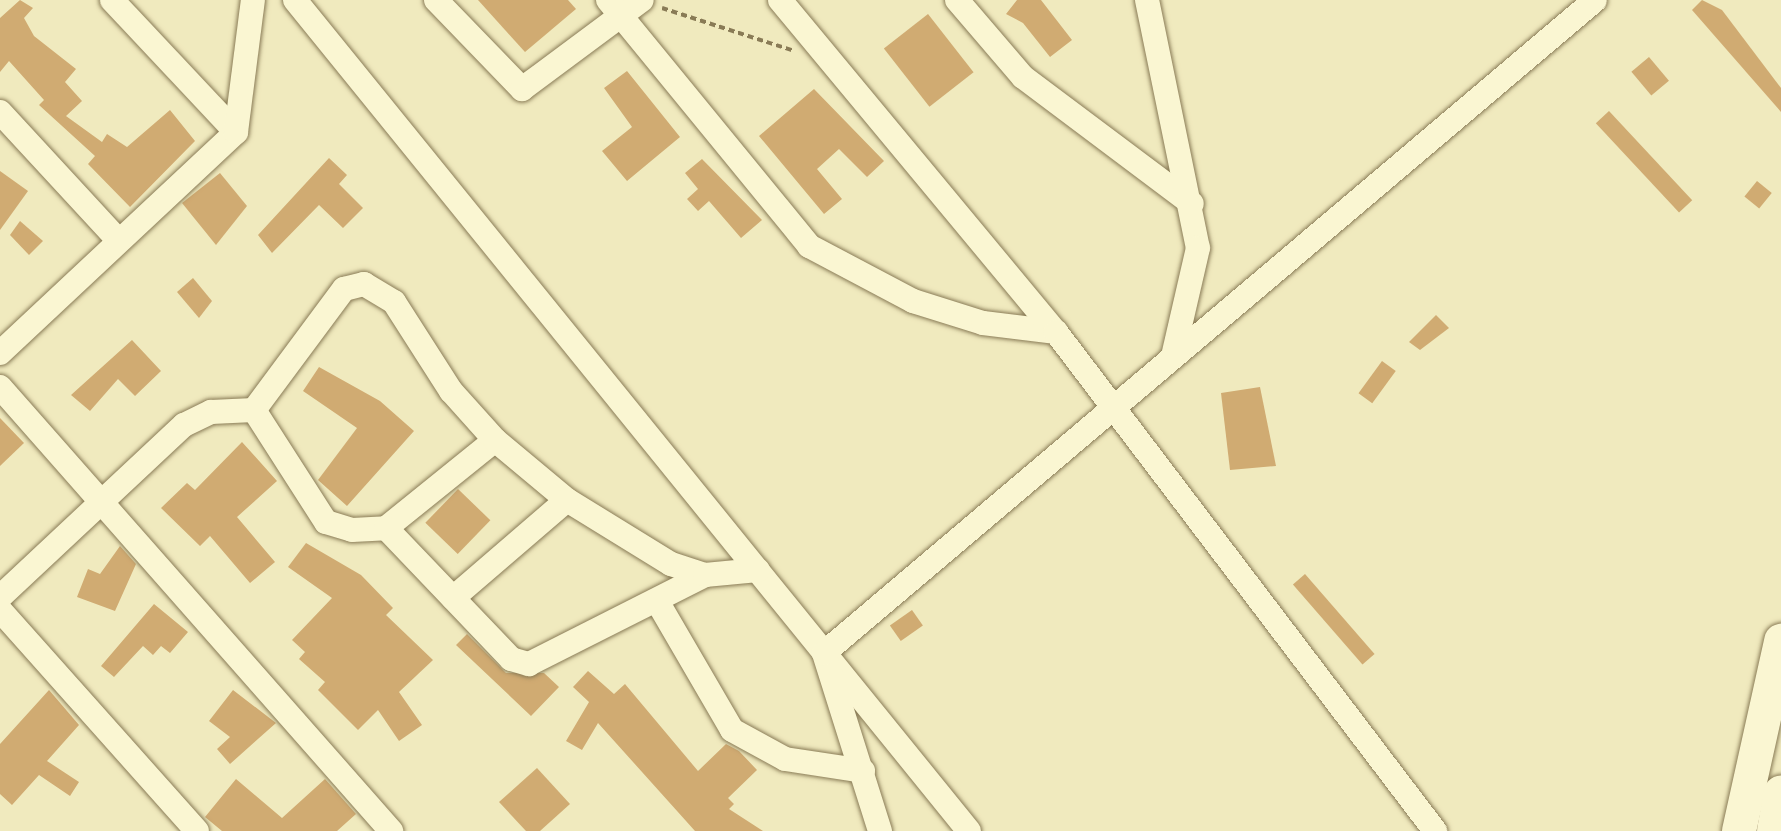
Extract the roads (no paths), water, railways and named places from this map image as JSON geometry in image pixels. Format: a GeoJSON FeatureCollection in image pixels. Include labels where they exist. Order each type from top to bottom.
{"type":"FeatureCollection","features":[{"type":"Feature","properties":{"kind":"main road"},"geometry":{"type":"LineString","coordinates":[[1739,831],[1781,641]]}},
{"type":"Feature","properties":{"kind":"main road"},"geometry":{"type":"LineString","coordinates":[[1774,831],[1781,793]]}},
{"type":"Feature","properties":{"kind":"street"},"geometry":{"type":"LineString","coordinates":[[112,0],[236,132]]}},
{"type":"Feature","properties":{"kind":"street"},"geometry":{"type":"LineString","coordinates":[[0,353],[236,132],[253,0]]}},
{"type":"Feature","properties":{"kind":"street"},"geometry":{"type":"LineString","coordinates":[[295,0],[969,831]]}},
{"type":"Feature","properties":{"kind":"street"},"geometry":{"type":"LineString","coordinates":[[436,0],[522,89],[628,4],[809,246],[913,301],[983,323],[1056,332]]}},
{"type":"Feature","properties":{"kind":"street"},"geometry":{"type":"LineString","coordinates":[[780,0],[1056,332],[1112,411],[1435,831]]}},
{"type":"Feature","properties":{"kind":"street"},"geometry":{"type":"LineString","coordinates":[[957,0],[1023,77],[1192,204]]}},
{"type":"Feature","properties":{"kind":"street"},"geometry":{"type":"LineString","coordinates":[[1147,0],[1192,204],[1198,248],[1173,356]]}},
{"type":"Feature","properties":{"kind":"street"},"geometry":{"type":"LineString","coordinates":[[824,653],[1595,0]]}},
{"type":"Feature","properties":{"kind":"street"},"geometry":{"type":"LineString","coordinates":[[0,112],[118,240]]}},
{"type":"Feature","properties":{"kind":"street"},"geometry":{"type":"LineString","coordinates":[[254,410],[344,289],[364,284],[394,302],[451,391],[495,440],[567,500],[652,554],[705,575]]}},
{"type":"Feature","properties":{"kind":"street"},"geometry":{"type":"LineString","coordinates":[[0,387],[391,831]]}},
{"type":"Feature","properties":{"kind":"street"},"geometry":{"type":"LineString","coordinates":[[0,597],[184,425],[211,412],[254,410]]}},
{"type":"Feature","properties":{"kind":"street"},"geometry":{"type":"LineString","coordinates":[[254,410],[326,522],[352,530],[386,528],[495,440]]}},
{"type":"Feature","properties":{"kind":"street"},"geometry":{"type":"LineString","coordinates":[[453,598],[567,500]]}},
{"type":"Feature","properties":{"kind":"street"},"geometry":{"type":"LineString","coordinates":[[386,528],[511,659],[529,664],[705,575],[758,570]]}},
{"type":"Feature","properties":{"kind":"street"},"geometry":{"type":"LineString","coordinates":[[657,601],[732,730],[785,759],[863,771]]}},
{"type":"Feature","properties":{"kind":"street"},"geometry":{"type":"LineString","coordinates":[[0,610],[197,831]]}},
{"type":"Feature","properties":{"kind":"street"},"geometry":{"type":"LineString","coordinates":[[824,653],[880,831]]}}]}
